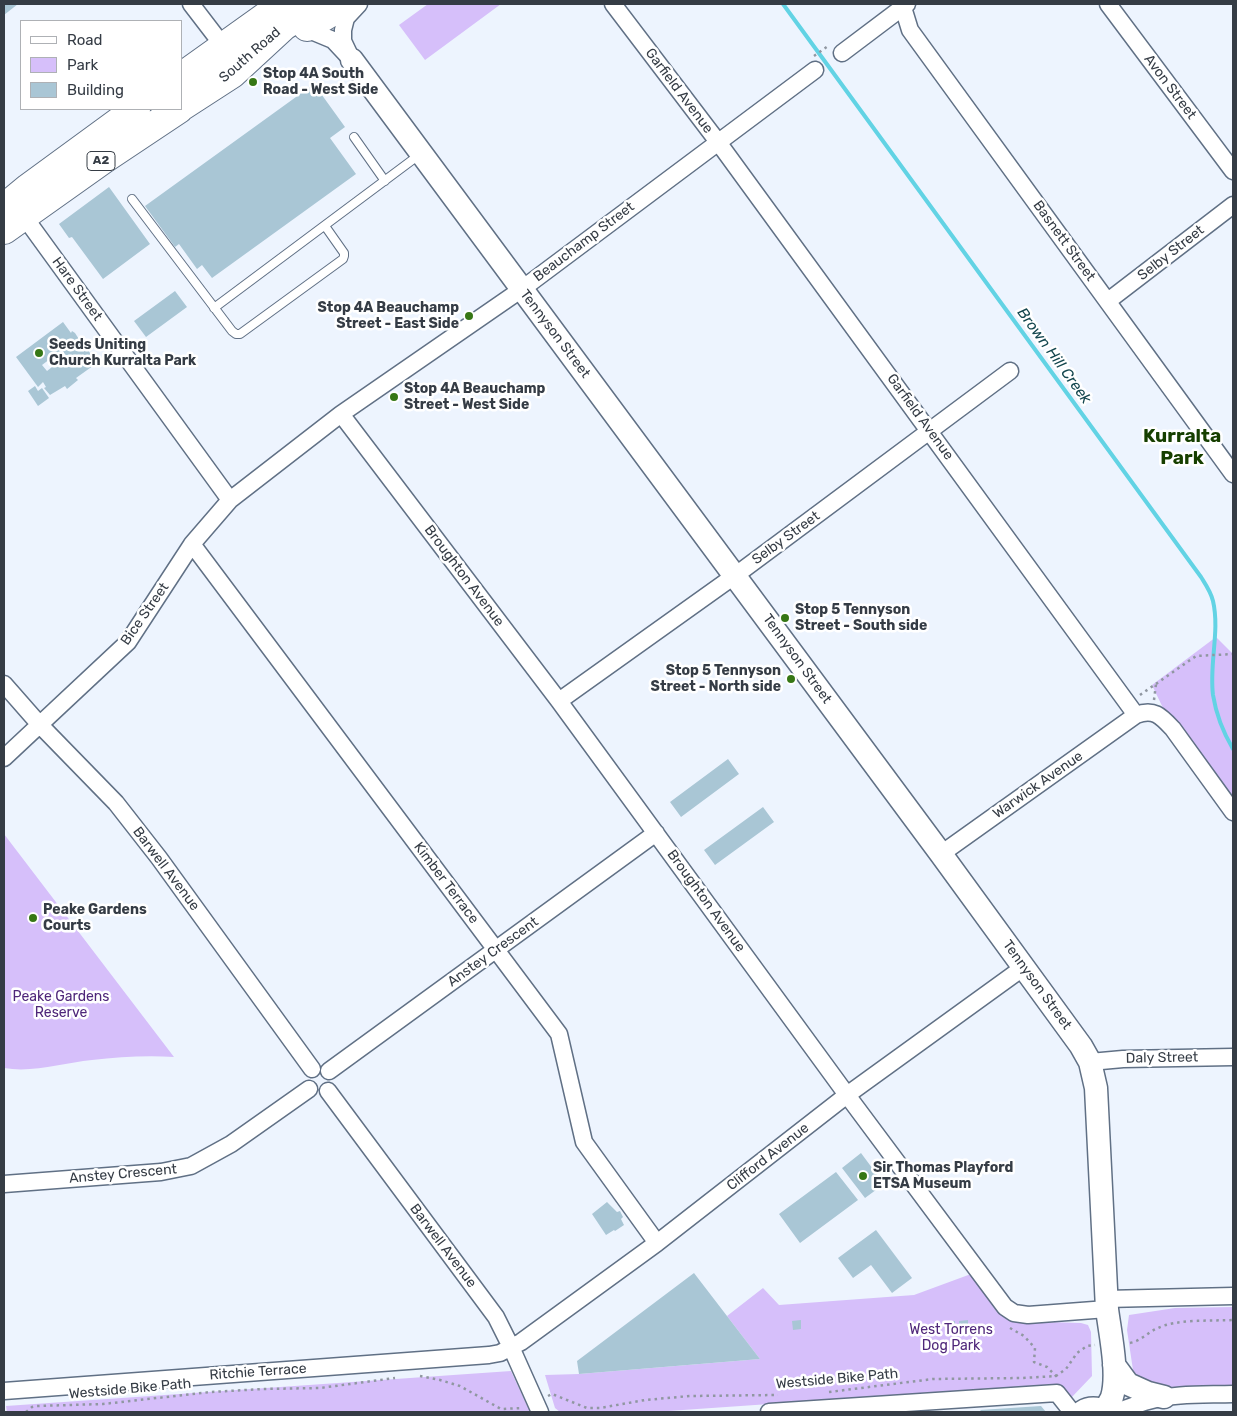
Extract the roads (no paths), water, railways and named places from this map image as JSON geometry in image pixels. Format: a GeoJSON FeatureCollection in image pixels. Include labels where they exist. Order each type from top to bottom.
{"type":"FeatureCollection","features":[{"type":"Feature","properties":{"kind":"highway","name":"South Road"},"geometry":{"type":"LineString","coordinates":[[182,76],[283,4]]}},
{"type":"Feature","properties":{"kind":"highway","name":"South Road"},"geometry":{"type":"LineString","coordinates":[[182,107],[232,74],[284,26],[320,4]]}},
{"type":"Feature","properties":{"kind":"highway"},"geometry":{"type":"LineString","coordinates":[[232,74],[345,4]]}},
{"type":"Feature","properties":{"kind":"highway","name":"A2"},"geometry":{"type":"LineString","coordinates":[[8,212],[28,188],[135,110]]}},
{"type":"Feature","properties":{"kind":"highway","name":"South Road"},"geometry":{"type":"LineString","coordinates":[[8,212],[177,110]]}},
{"type":"Feature","properties":{"kind":"street"},"geometry":{"type":"LineString","coordinates":[[191,4],[224,47]]}},
{"type":"Feature","properties":{"kind":"street","name":"Tennyson Street"},"geometry":{"type":"LineString","coordinates":[[352,60],[343,41],[343,30],[346,18],[359,4]]}},
{"type":"Feature","properties":{"kind":"street","name":"Garfield Avenue"},"geometry":{"type":"LineString","coordinates":[[613,4],[718,142],[1132,709]]}},
{"type":"Feature","properties":{"kind":"street","name":"Avon Street"},"geometry":{"type":"LineString","coordinates":[[1108,4],[1233,171]]}},
{"type":"Feature","properties":{"kind":"street"},"geometry":{"type":"LineString","coordinates":[[836,49],[904,5]]}},
{"type":"Feature","properties":{"kind":"street","name":"Basnett Street"},"geometry":{"type":"LineString","coordinates":[[904,5],[910,30],[1233,474]]}},
{"type":"Feature","properties":{"kind":"street","name":"Tennyson Street"},"geometry":{"type":"LineString","coordinates":[[304,28],[333,40],[352,60],[1024,967],[1090,1062],[1096,1088],[1107,1304],[1114,1365],[1112,1397],[1095,1411]]}},
{"type":"Feature","properties":{"kind":"street","name":"Beauchamp Street"},"geometry":{"type":"LineString","coordinates":[[230,500],[341,414],[522,288],[718,142],[814,63]]}},
{"type":"Feature","properties":{"kind":"street","name":"Selby Street"},"geometry":{"type":"LineString","coordinates":[[1108,301],[1233,205]]}},
{"type":"Feature","properties":{"kind":"street","name":"Hare Street"},"geometry":{"type":"LineString","coordinates":[[8,212],[230,500]]}},
{"type":"Feature","properties":{"kind":"street","name":"Selby Street"},"geometry":{"type":"LineString","coordinates":[[559,701],[735,576],[1010,371]]}},
{"type":"Feature","properties":{"kind":"street","name":"Broughton Avenue"},"geometry":{"type":"LineString","coordinates":[[341,414],[559,701],[847,1095],[1005,1307],[1014,1313],[1028,1315],[1107,1304],[1233,1296]]}},
{"type":"Feature","properties":{"kind":"street","name":"Bice Street"},"geometry":{"type":"LineString","coordinates":[[4,758],[128,642],[192,544],[230,500]]}},
{"type":"Feature","properties":{"kind":"street","name":"Kimber Terrace"},"geometry":{"type":"LineString","coordinates":[[192,544],[559,1034],[584,1142],[657,1243]]}},
{"type":"Feature","properties":{"kind":"street","name":"Barwell Avenue"},"geometry":{"type":"LineString","coordinates":[[4,684],[40,725],[116,803],[159,858],[312,1069]]}},
{"type":"Feature","properties":{"kind":"street"},"geometry":{"type":"LineString","coordinates":[[1132,709],[1152,712],[1162,717],[1233,812]]}},
{"type":"Feature","properties":{"kind":"street","name":"Warwick Avenue"},"geometry":{"type":"LineString","coordinates":[[940,854],[1132,709]]}},
{"type":"Feature","properties":{"kind":"street","name":"Anstey Crescent"},"geometry":{"type":"LineString","coordinates":[[329,1071],[656,834]]}},
{"type":"Feature","properties":{"kind":"street","name":"Clifford Avenue"},"geometry":{"type":"LineString","coordinates":[[511,1347],[521,1342],[657,1243],[847,1095],[1024,967]]}},
{"type":"Feature","properties":{"kind":"street","name":"Daly Street"},"geometry":{"type":"LineString","coordinates":[[1090,1062],[1123,1059],[1233,1057]]}},
{"type":"Feature","properties":{"kind":"street"},"geometry":{"type":"LineString","coordinates":[[321,1067],[332,1074],[333,1084],[328,1091],[320,1094],[309,1089],[306,1076],[312,1069],[321,1067]]}},
{"type":"Feature","properties":{"kind":"street","name":"Anstey Crescent"},"geometry":{"type":"LineString","coordinates":[[4,1184],[161,1172],[191,1166],[231,1144],[309,1089]]}},
{"type":"Feature","properties":{"kind":"street","name":"Barwell Avenue"},"geometry":{"type":"LineString","coordinates":[[328,1091],[496,1317],[537,1406]]}},
{"type":"Feature","properties":{"kind":"street","name":"Tennyson Street"},"geometry":{"type":"LineString","coordinates":[[1095,1411],[1102,1388],[1104,1373],[1102,1345],[1107,1304]]}},
{"type":"Feature","properties":{"kind":"street","name":"Ritchie Terrace"},"geometry":{"type":"LineString","coordinates":[[4,1391],[489,1355],[511,1347]]}},
{"type":"Feature","properties":{"kind":"street"},"geometry":{"type":"LineString","coordinates":[[1114,1365],[1128,1384],[1148,1394],[1164,1397]]}},
{"type":"Feature","properties":{"kind":"street"},"geometry":{"type":"LineString","coordinates":[[770,1412],[1056,1393],[1095,1411],[1164,1397],[1233,1394]]}},
{"type":"Feature","properties":{"kind":"street"},"geometry":{"type":"LineString","coordinates":[[1140,1412],[1164,1397]]}},
{"type":"Feature","properties":{"kind":"lane"},"geometry":{"type":"LineString","coordinates":[[354,137],[385,181]]}},
{"type":"Feature","properties":{"kind":"lane"},"geometry":{"type":"LineString","coordinates":[[214,308],[421,154]]}},
{"type":"Feature","properties":{"kind":"lane"},"geometry":{"type":"LineString","coordinates":[[132,198],[232,332],[236,334],[240,334],[343,259],[344,253],[325,226]]}},
{"type":"Feature","properties":{"kind":"waterway","name":"Brown Hill Creek"},"geometry":{"type":"LineString","coordinates":[[783,4],[1201,577],[1210,592],[1215,612],[1212,671],[1213,695],[1220,723],[1233,749]]}},
{"type":"Feature","properties":{"kind":"place","name":"Stop 4A South Road - West Side"},"geometry":{"type":"Point","coordinates":[253,82]}},
{"type":"Feature","properties":{"kind":"place","name":"Stop 4A Beauchamp Street - East Side"},"geometry":{"type":"Point","coordinates":[469,316]}},
{"type":"Feature","properties":{"kind":"place","name":"Seeds Uniting Church Kurralta Park"},"geometry":{"type":"Point","coordinates":[39,353]}},
{"type":"Feature","properties":{"kind":"place","name":"Stop 4A Beauchamp Street - West Side"},"geometry":{"type":"Point","coordinates":[394,397]}},
{"type":"Feature","properties":{"kind":"place","name":"Stop 5 Tennyson Street - South side"},"geometry":{"type":"Point","coordinates":[785,618]}},
{"type":"Feature","properties":{"kind":"place","name":"Stop 5 Tennyson Street - North side"},"geometry":{"type":"Point","coordinates":[791,679]}},
{"type":"Feature","properties":{"kind":"place","name":"Peake Gardens Courts"},"geometry":{"type":"Point","coordinates":[33,918]}},
{"type":"Feature","properties":{"kind":"place","name":"Sir Thomas Playford ETSA Museum"},"geometry":{"type":"Point","coordinates":[863,1176]}},
{"type":"Feature","properties":{"kind":"district","name":"Kurralta Park"},"geometry":{"type":"Point","coordinates":[1182,448]}},
{"type":"Feature","properties":{"kind":"park label","name":"Peake Gardens Reserve"},"geometry":{"type":"Point","coordinates":[61,1006]}},
{"type":"Feature","properties":{"kind":"park label","name":"West Torrens Dog Park"},"geometry":{"type":"Point","coordinates":[951,1338]}}]}
